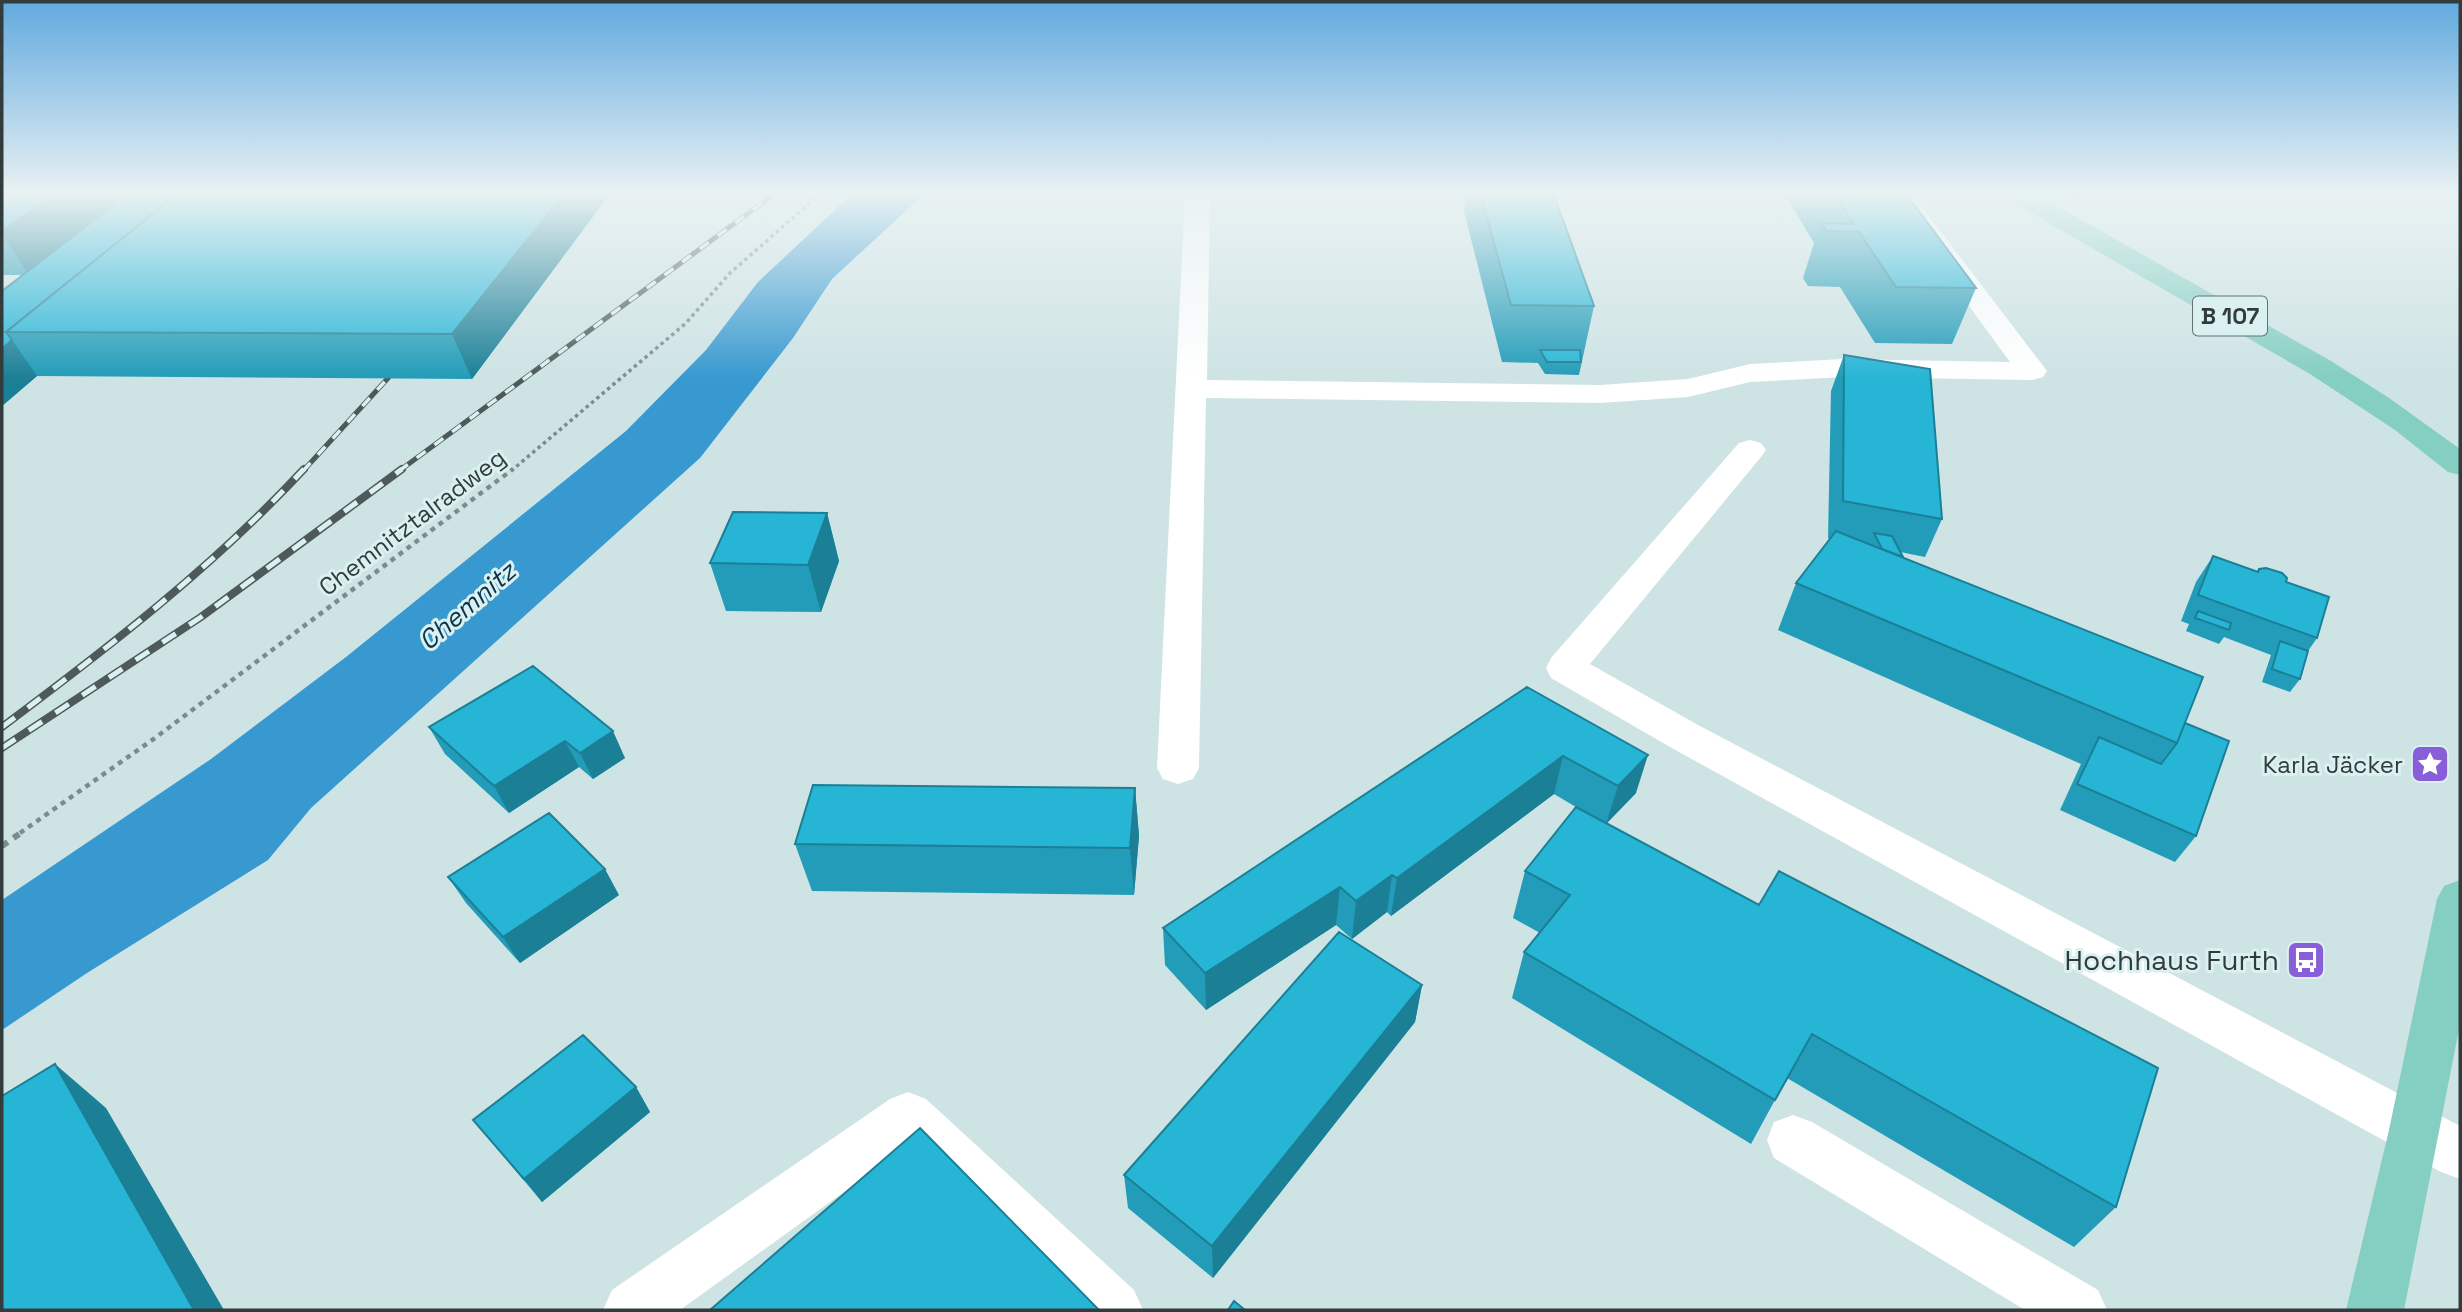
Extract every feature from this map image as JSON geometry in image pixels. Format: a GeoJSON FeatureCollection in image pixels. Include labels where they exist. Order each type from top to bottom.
{"type":"FeatureCollection","features":[{"type":"Feature","properties":{"kind":"main road","name":"B 107"},"geometry":{"type":"LineString","coordinates":[[2126,256],[2363,394],[2437,445],[2460,465]]}},
{"type":"Feature","properties":{"kind":"main road"},"geometry":{"type":"LineString","coordinates":[[2375,1310],[2415,1130],[2460,899]]}},
{"type":"Feature","properties":{"kind":"lane"},"geometry":{"type":"LineString","coordinates":[[1178,768],[1196,256]]}},
{"type":"Feature","properties":{"kind":"lane"},"geometry":{"type":"LineString","coordinates":[[1191,389],[1600,394],[1688,388],[1751,373],[1801,370],[2032,370],[1946,256]]}},
{"type":"Feature","properties":{"kind":"lane"},"geometry":{"type":"LineString","coordinates":[[1750,450],[1565,668],[1684,736],[2460,1154]]}},
{"type":"Feature","properties":{"kind":"lane"},"geometry":{"type":"LineString","coordinates":[[632,1310],[908,1116],[1114,1310]]}},
{"type":"Feature","properties":{"kind":"lane"},"geometry":{"type":"LineString","coordinates":[[1793,1140],[2078,1310]]}},
{"type":"Feature","properties":{"kind":"path","name":"Chemnitztalradweg"},"geometry":{"type":"LineString","coordinates":[[2,846],[155,737],[502,478],[685,324],[730,273],[749,256]]}},
{"type":"Feature","properties":{"kind":"water","name":"Chemnitz"},"geometry":{"type":"Polygon","coordinates":[[[786,256],[857,256],[832,279],[793,338],[700,458],[311,808],[268,860],[87,973],[2,1030],[2,900],[211,759],[346,657],[626,431],[706,350],[758,282],[786,256]]]}},
{"type":"Feature","properties":{"kind":"building"},"geometry":{"type":"Polygon","coordinates":[[[47,256],[100,256],[6,332],[12,340],[2,349],[2,291],[47,256]]]}},
{"type":"Feature","properties":{"kind":"building"},"geometry":{"type":"Polygon","coordinates":[[[100,256],[514,256],[452,334],[6,332],[100,256]]]}},
{"type":"Feature","properties":{"kind":"building"},"geometry":{"type":"Polygon","coordinates":[[[1498,256],[1576,256],[1594,306],[1511,305],[1498,256]]]}},
{"type":"Feature","properties":{"kind":"building"},"geometry":{"type":"Polygon","coordinates":[[[1875,256],[1952,256],[1976,288],[1896,287],[1875,256]]]}},
{"type":"Feature","properties":{"kind":"building"},"geometry":{"type":"Polygon","coordinates":[[[1540,350],[1580,350],[1581,362],[1547,362],[1540,350]]]}},
{"type":"Feature","properties":{"kind":"building"},"geometry":{"type":"Polygon","coordinates":[[[1844,355],[1930,369],[1942,519],[1843,501],[1844,355]]]}},
{"type":"Feature","properties":{"kind":"building"},"geometry":{"type":"Polygon","coordinates":[[[733,512],[827,513],[808,565],[710,563],[733,512]]]}},
{"type":"Feature","properties":{"kind":"building"},"geometry":{"type":"Polygon","coordinates":[[[1836,531],[2203,677],[2177,743],[1796,583],[1836,531]]]}},
{"type":"Feature","properties":{"kind":"building"},"geometry":{"type":"Polygon","coordinates":[[[1874,533],[1892,536],[1903,557],[1882,549],[1874,533]]]}},
{"type":"Feature","properties":{"kind":"building"},"geometry":{"type":"Polygon","coordinates":[[[2213,556],[2258,572],[2259,569],[2266,568],[2282,573],[2287,578],[2286,582],[2329,597],[2317,638],[2198,595],[2213,556]]]}},
{"type":"Feature","properties":{"kind":"building"},"geometry":{"type":"Polygon","coordinates":[[[2198,611],[2231,623],[2229,630],[2195,618],[2198,611]]]}},
{"type":"Feature","properties":{"kind":"building"},"geometry":{"type":"Polygon","coordinates":[[[2280,641],[2308,651],[2300,679],[2272,669],[2280,641]]]}},
{"type":"Feature","properties":{"kind":"building"},"geometry":{"type":"Polygon","coordinates":[[[533,666],[613,731],[580,753],[565,741],[494,786],[429,727],[533,666]]]}},
{"type":"Feature","properties":{"kind":"building"},"geometry":{"type":"Polygon","coordinates":[[[1527,687],[1648,755],[1618,786],[1563,756],[1397,878],[1392,875],[1356,901],[1340,887],[1205,973],[1163,928],[1527,687]]]}},
{"type":"Feature","properties":{"kind":"building"},"geometry":{"type":"Polygon","coordinates":[[[2185,723],[2229,741],[2196,836],[2077,784],[2099,737],[2161,764],[2177,743],[2185,723]]]}},
{"type":"Feature","properties":{"kind":"building"},"geometry":{"type":"Polygon","coordinates":[[[813,785],[1135,788],[1130,848],[795,844],[813,785]]]}},
{"type":"Feature","properties":{"kind":"building"},"geometry":{"type":"Polygon","coordinates":[[[1576,807],[1759,905],[1779,871],[2158,1068],[2116,1207],[1812,1034],[1775,1100],[1524,952],[1570,895],[1525,871],[1576,807]]]}},
{"type":"Feature","properties":{"kind":"building"},"geometry":{"type":"Polygon","coordinates":[[[549,813],[605,869],[503,937],[448,877],[549,813]]]}},
{"type":"Feature","properties":{"kind":"building"},"geometry":{"type":"Polygon","coordinates":[[[1339,932],[1422,985],[1212,1246],[1124,1175],[1339,932]]]}},
{"type":"Feature","properties":{"kind":"building"},"geometry":{"type":"Polygon","coordinates":[[[583,1035],[636,1087],[524,1179],[473,1120],[583,1035]]]}},
{"type":"Feature","properties":{"kind":"building"},"geometry":{"type":"Polygon","coordinates":[[[55,1064],[194,1310],[2,1310],[2,1096],[55,1064]]]}},
{"type":"Feature","properties":{"kind":"building"},"geometry":{"type":"Polygon","coordinates":[[[920,1128],[1099,1310],[710,1310],[920,1128]]]}},
{"type":"Feature","properties":{"kind":"building"},"geometry":{"type":"Polygon","coordinates":[[[1234,1301],[1245,1310],[1228,1310],[1234,1301]]]}},
{"type":"Feature","properties":{"kind":"railway"},"geometry":{"type":"LineString","coordinates":[[399,471],[690,256]]}},
{"type":"Feature","properties":{"kind":"railway"},"geometry":{"type":"LineString","coordinates":[[303,471],[389,377]]}},
{"type":"Feature","properties":{"kind":"railway"},"geometry":{"type":"LineString","coordinates":[[2,727],[82,667],[197,573],[304,469]]}},
{"type":"Feature","properties":{"kind":"railway"},"geometry":{"type":"LineString","coordinates":[[2,748],[201,617],[402,469]]}},
{"type":"Feature","properties":{"kind":"place","name":"Karla Jäcker"},"geometry":{"type":"Point","coordinates":[2430,764]}},
{"type":"Feature","properties":{"kind":"place","name":"Hochhaus Furth"},"geometry":{"type":"Point","coordinates":[2306,960]}}]}
